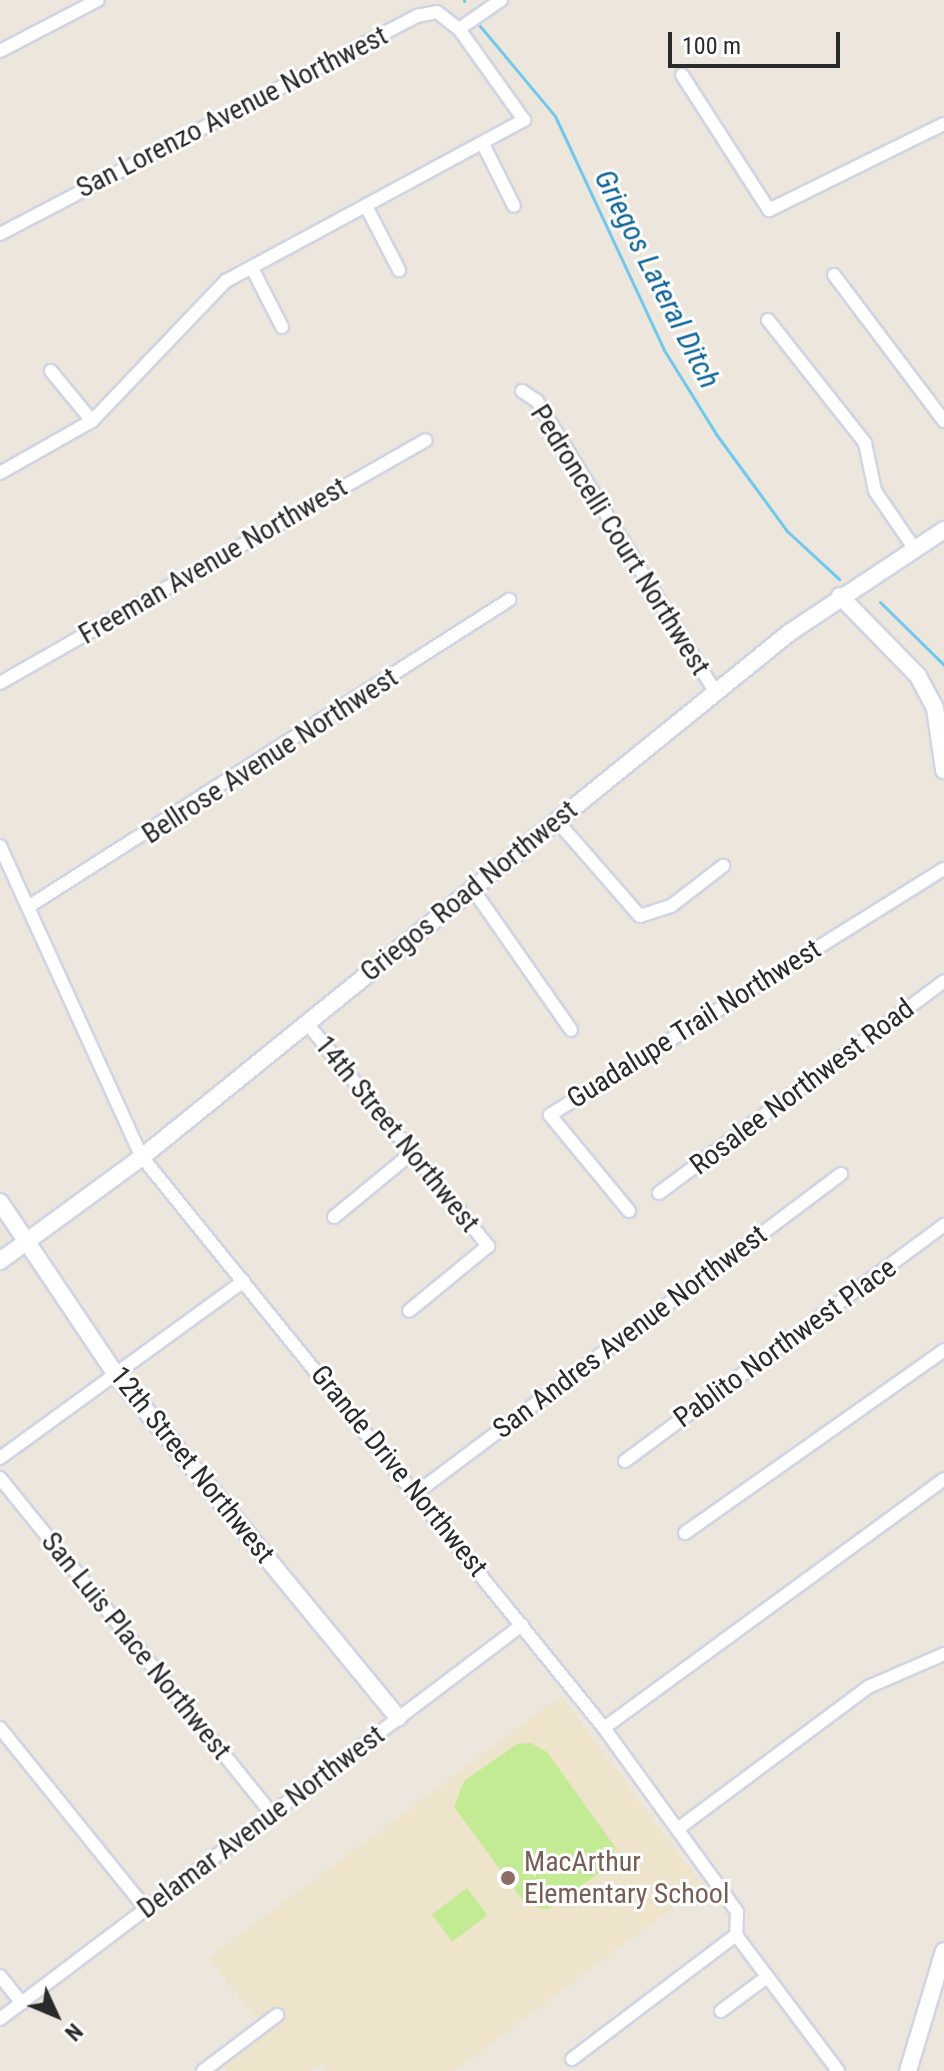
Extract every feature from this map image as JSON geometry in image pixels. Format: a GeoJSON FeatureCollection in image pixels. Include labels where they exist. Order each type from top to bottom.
{"type":"FeatureCollection","features":[{"type":"Feature","properties":{"kind":"main road","name":"Griegos Road Northwest"},"geometry":{"type":"LineString","coordinates":[[0,1261],[142,1157],[715,691],[840,596],[944,530]]}},
{"type":"Feature","properties":{"kind":"main road"},"geometry":{"type":"LineString","coordinates":[[840,596],[918,676],[935,708],[944,770]]}},
{"type":"Feature","properties":{"kind":"main road","name":"12th Street Northwest"},"geometry":{"type":"LineString","coordinates":[[0,1202],[115,1373],[398,1718]]}},
{"type":"Feature","properties":{"kind":"main road"},"geometry":{"type":"LineString","coordinates":[[908,2071],[944,1951]]}},
{"type":"Feature","properties":{"kind":"street"},"geometry":{"type":"LineString","coordinates":[[0,51],[98,0]]}},
{"type":"Feature","properties":{"kind":"street"},"geometry":{"type":"LineString","coordinates":[[0,473],[92,421],[226,281],[253,270],[524,120],[459,29],[501,0]]}},
{"type":"Feature","properties":{"kind":"street","name":"San Lorenzo Avenue Northwest"},"geometry":{"type":"LineString","coordinates":[[0,234],[417,16],[437,12],[459,29]]}},
{"type":"Feature","properties":{"kind":"street"},"geometry":{"type":"LineString","coordinates":[[682,75],[769,210],[944,124]]}},
{"type":"Feature","properties":{"kind":"street"},"geometry":{"type":"LineString","coordinates":[[483,144],[514,206]]}},
{"type":"Feature","properties":{"kind":"street"},"geometry":{"type":"LineString","coordinates":[[367,208],[399,270]]}},
{"type":"Feature","properties":{"kind":"street"},"geometry":{"type":"LineString","coordinates":[[253,270],[282,327]]}},
{"type":"Feature","properties":{"kind":"street"},"geometry":{"type":"LineString","coordinates":[[834,275],[944,421]]}},
{"type":"Feature","properties":{"kind":"street"},"geometry":{"type":"LineString","coordinates":[[768,320],[865,443],[875,491],[914,548]]}},
{"type":"Feature","properties":{"kind":"street"},"geometry":{"type":"LineString","coordinates":[[51,371],[92,421]]}},
{"type":"Feature","properties":{"kind":"street","name":"Pedroncelli Court Northwest"},"geometry":{"type":"LineString","coordinates":[[522,391],[537,401],[715,691]]}},
{"type":"Feature","properties":{"kind":"street","name":"Freeman Avenue Northwest"},"geometry":{"type":"LineString","coordinates":[[0,683],[426,440]]}},
{"type":"Feature","properties":{"kind":"street","name":"Bellrose Avenue Northwest"},"geometry":{"type":"LineString","coordinates":[[28,907],[509,600]]}},
{"type":"Feature","properties":{"kind":"street"},"geometry":{"type":"LineString","coordinates":[[557,821],[640,916],[671,906],[723,866]]}},
{"type":"Feature","properties":{"kind":"street","name":"Grande Drive Northwest"},"geometry":{"type":"LineString","coordinates":[[0,846],[142,1157],[419,1491],[604,1728],[737,1912],[736,1935],[838,2071]]}},
{"type":"Feature","properties":{"kind":"street","name":"Guadalupe Trail Northwest"},"geometry":{"type":"LineString","coordinates":[[629,1211],[550,1115],[944,869]]}},
{"type":"Feature","properties":{"kind":"street"},"geometry":{"type":"LineString","coordinates":[[472,888],[571,1030]]}},
{"type":"Feature","properties":{"kind":"street","name":"Rosalee Northwest Road"},"geometry":{"type":"LineString","coordinates":[[659,1193],[944,981]]}},
{"type":"Feature","properties":{"kind":"street","name":"14th Street Northwest"},"geometry":{"type":"LineString","coordinates":[[306,1022],[488,1246],[409,1311]]}},
{"type":"Feature","properties":{"kind":"street"},"geometry":{"type":"LineString","coordinates":[[334,1217],[412,1153]]}},
{"type":"Feature","properties":{"kind":"street","name":"San Andres Avenue Northwest"},"geometry":{"type":"LineString","coordinates":[[419,1491],[841,1174]]}},
{"type":"Feature","properties":{"kind":"street","name":"Pablito Northwest Place"},"geometry":{"type":"LineString","coordinates":[[625,1461],[944,1225]]}},
{"type":"Feature","properties":{"kind":"street"},"geometry":{"type":"LineString","coordinates":[[0,1458],[244,1281]]}},
{"type":"Feature","properties":{"kind":"street"},"geometry":{"type":"LineString","coordinates":[[685,1533],[944,1350]]}},
{"type":"Feature","properties":{"kind":"street","name":"San Luis Place Northwest"},"geometry":{"type":"LineString","coordinates":[[0,1478],[272,1814]]}},
{"type":"Feature","properties":{"kind":"street"},"geometry":{"type":"LineString","coordinates":[[604,1728],[944,1479]]}},
{"type":"Feature","properties":{"kind":"street","name":"Delamar Avenue Northwest"},"geometry":{"type":"LineString","coordinates":[[0,2019],[522,1625]]}},
{"type":"Feature","properties":{"kind":"street"},"geometry":{"type":"LineString","coordinates":[[679,1828],[868,1687],[944,1654]]}},
{"type":"Feature","properties":{"kind":"street"},"geometry":{"type":"LineString","coordinates":[[0,1728],[146,1909]]}},
{"type":"Feature","properties":{"kind":"street"},"geometry":{"type":"LineString","coordinates":[[572,2059],[736,1935]]}},
{"type":"Feature","properties":{"kind":"street"},"geometry":{"type":"LineString","coordinates":[[0,1976],[22,2003]]}},
{"type":"Feature","properties":{"kind":"street"},"geometry":{"type":"LineString","coordinates":[[721,2011],[767,1977]]}},
{"type":"Feature","properties":{"kind":"street"},"geometry":{"type":"LineString","coordinates":[[212,2068],[277,2015]]}},
{"type":"Feature","properties":{"kind":"shaded area","name":"MacArthur Elementary School"},"geometry":{"type":"Polygon","coordinates":[[[561,1696],[702,1886],[455,2071],[328,2071],[322,2063],[311,2071],[227,2071],[223,2065],[267,2033],[209,1958],[561,1696]]]}},
{"type":"Feature","properties":{"kind":"green space"},"geometry":{"type":"Polygon","coordinates":[[[531,1743],[547,1752],[615,1847],[612,1864],[547,1910],[524,1902],[454,1807],[464,1781],[517,1744],[531,1743]]]}},
{"type":"Feature","properties":{"kind":"green space"},"geometry":{"type":"Polygon","coordinates":[[[467,1888],[487,1915],[452,1942],[432,1914],[467,1888]]]}},
{"type":"Feature","properties":{"kind":"waterway","name":"Griegos Lateral Ditch"},"geometry":{"type":"LineString","coordinates":[[480,26],[555,116],[664,350],[716,434],[787,531],[839,579]]}},
{"type":"Feature","properties":{"kind":"waterway","name":"Griegos Lateral Ditch"},"geometry":{"type":"LineString","coordinates":[[880,602],[944,665]]}},
{"type":"Feature","properties":{"kind":"place","name":"MacArthur Elementary School"},"geometry":{"type":"Point","coordinates":[508,1878]}}]}
